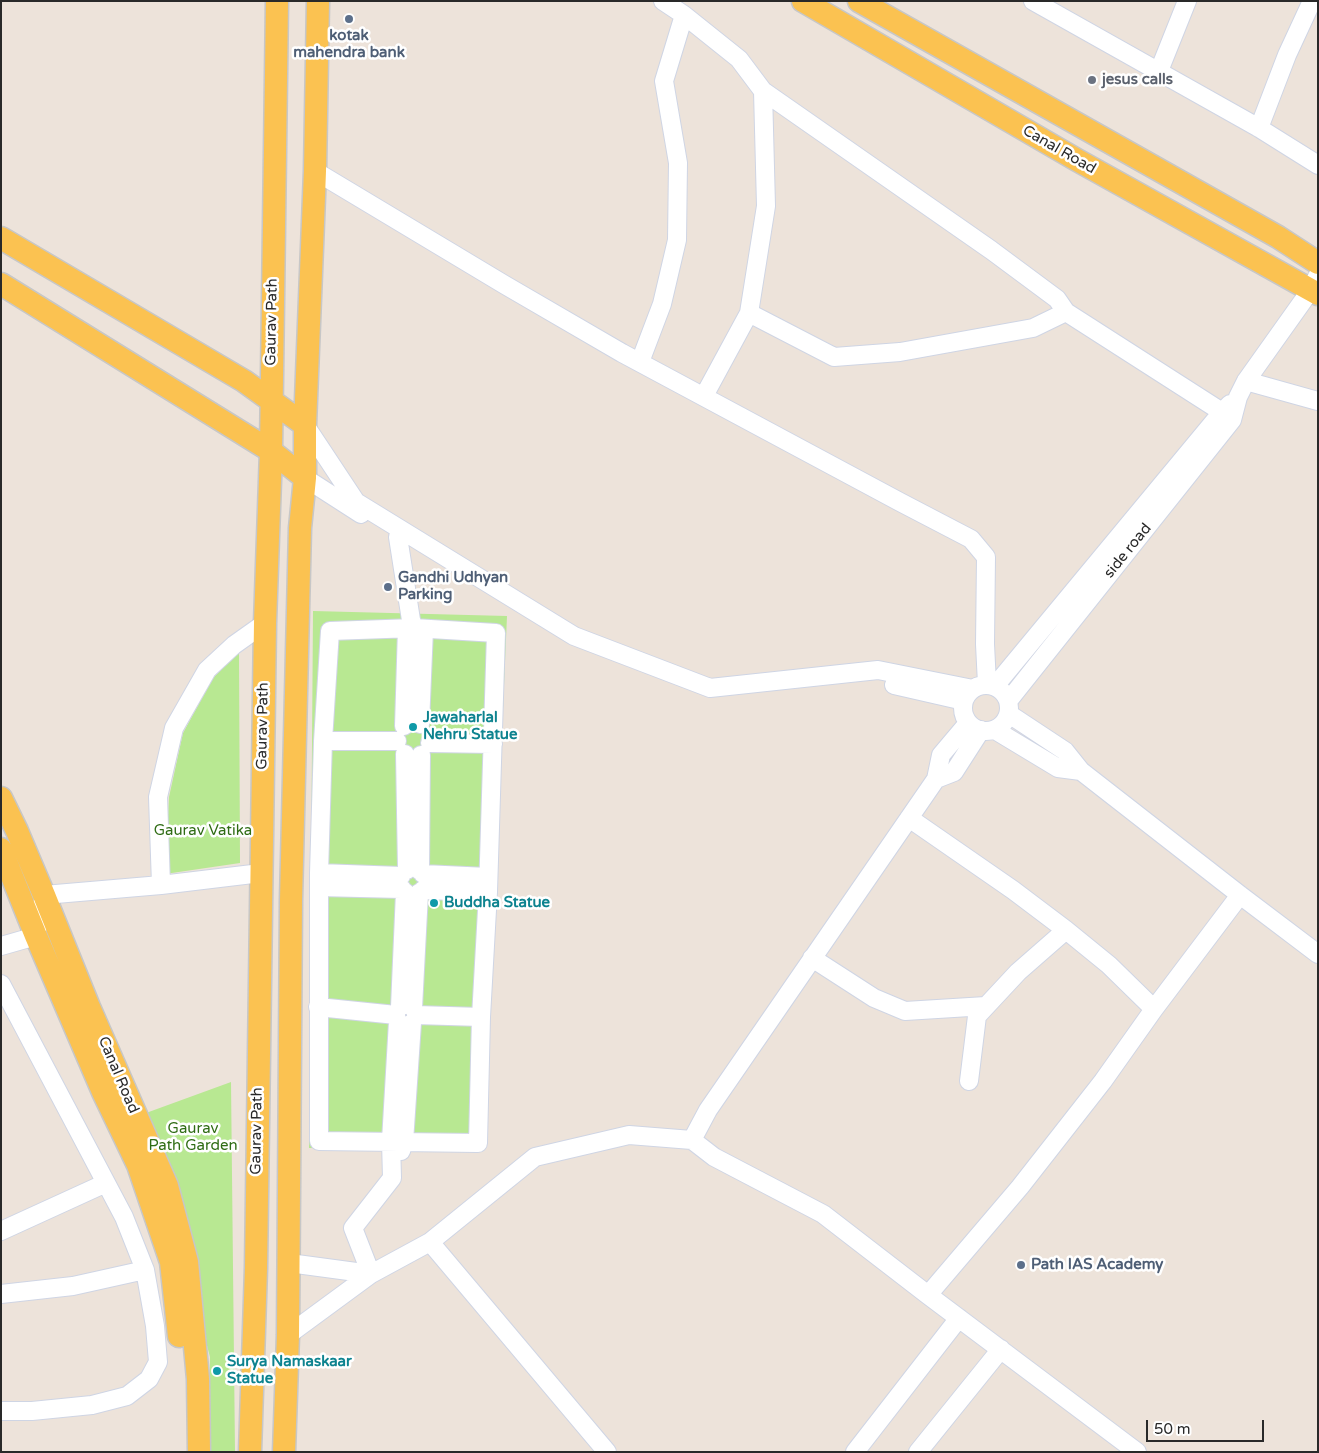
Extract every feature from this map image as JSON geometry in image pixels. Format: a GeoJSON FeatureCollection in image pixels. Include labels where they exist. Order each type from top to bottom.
{"type":"FeatureCollection","features":[{"type":"Feature","properties":{"kind":"main road","name":"Gaurav Path"},"geometry":{"type":"LineString","coordinates":[[250,1452],[256,1268],[265,623],[271,451],[277,1]]}},
{"type":"Feature","properties":{"kind":"main road"},"geometry":{"type":"LineString","coordinates":[[284,1452],[289,1263],[290,900],[300,528],[305,478],[305,425],[316,172],[318,1]]}},
{"type":"Feature","properties":{"kind":"main road","name":"Canal Road"},"geometry":{"type":"LineString","coordinates":[[803,1],[1077,160],[1315,287]]}},
{"type":"Feature","properties":{"kind":"main road","name":"Canal Road"},"geometry":{"type":"LineString","coordinates":[[859,1],[1278,237],[1318,262]]}},
{"type":"Feature","properties":{"kind":"main road"},"geometry":{"type":"LineString","coordinates":[[1,238],[244,381],[305,425]]}},
{"type":"Feature","properties":{"kind":"main road"},"geometry":{"type":"LineString","coordinates":[[1,284],[271,451],[305,478]]}},
{"type":"Feature","properties":{"kind":"main road","name":"Canal Road"},"geometry":{"type":"LineString","coordinates":[[1,798],[44,895],[89,1008],[167,1186],[187,1262],[198,1379],[200,1452]]}},
{"type":"Feature","properties":{"kind":"main road"},"geometry":{"type":"LineString","coordinates":[[1,848],[36,936],[103,1092],[138,1165],[171,1262],[184,1387],[184,1452]]}},
{"type":"Feature","properties":{"kind":"street"},"geometry":{"type":"LineString","coordinates":[[664,1],[739,59],[763,91],[992,250],[1056,299],[1066,312],[1222,412]]}},
{"type":"Feature","properties":{"kind":"street"},"geometry":{"type":"LineString","coordinates":[[1033,1],[1260,128],[1318,165]]}},
{"type":"Feature","properties":{"kind":"street"},"geometry":{"type":"LineString","coordinates":[[1159,71],[1187,1]]}},
{"type":"Feature","properties":{"kind":"street"},"geometry":{"type":"LineString","coordinates":[[1260,128],[1287,55],[1312,1]]}},
{"type":"Feature","properties":{"kind":"street"},"geometry":{"type":"LineString","coordinates":[[640,362],[662,304],[676,240],[678,163],[664,81],[684,15]]}},
{"type":"Feature","properties":{"kind":"street"},"geometry":{"type":"LineString","coordinates":[[704,396],[749,313],[766,206],[763,91]]}},
{"type":"Feature","properties":{"kind":"street"},"geometry":{"type":"LineString","coordinates":[[316,172],[505,285],[640,362],[971,540],[986,557],[985,644],[979,690],[963,709],[965,716],[981,728],[1058,768],[1081,771]]}},
{"type":"Feature","properties":{"kind":"street","name":"side road"},"geometry":{"type":"LineString","coordinates":[[1009,707],[1232,420],[1238,397],[1246,381],[1315,287]]}},
{"type":"Feature","properties":{"kind":"street"},"geometry":{"type":"LineString","coordinates":[[749,313],[834,357],[900,352],[1033,328],[1066,312]]}},
{"type":"Feature","properties":{"kind":"street"},"geometry":{"type":"LineString","coordinates":[[1246,381],[1318,401]]}},
{"type":"Feature","properties":{"kind":"street","name":"side road"},"geometry":{"type":"LineString","coordinates":[[979,690],[1222,412],[1238,397]]}},
{"type":"Feature","properties":{"kind":"street"},"geometry":{"type":"LineString","coordinates":[[305,425],[356,502],[574,636],[710,688],[878,670],[1005,694],[1009,707],[1006,720],[1002,726],[981,728],[941,756],[936,779],[708,1110],[692,1140]]}},
{"type":"Feature","properties":{"kind":"street"},"geometry":{"type":"LineString","coordinates":[[305,478],[522,615],[579,647],[713,699],[878,682],[979,690]]}},
{"type":"Feature","properties":{"kind":"street"},"geometry":{"type":"LineString","coordinates":[[371,1274],[353,1228],[392,1178],[397,1141],[406,1015],[412,882],[414,626],[398,537]]}},
{"type":"Feature","properties":{"kind":"street"},"geometry":{"type":"LineString","coordinates":[[161,885],[158,797],[174,728],[206,670],[234,644],[265,623]]}},
{"type":"Feature","properties":{"kind":"street"},"geometry":{"type":"LineString","coordinates":[[414,626],[496,633],[488,885],[480,1017],[478,1143],[319,1141],[319,880],[324,741],[330,631],[414,626]]}},
{"type":"Feature","properties":{"kind":"street"},"geometry":{"type":"LineString","coordinates":[[1009,707],[1065,751],[1081,771],[1318,954]]}},
{"type":"Feature","properties":{"kind":"street"},"geometry":{"type":"LineString","coordinates":[[324,741],[413,741],[493,744]]}},
{"type":"Feature","properties":{"kind":"street"},"geometry":{"type":"LineString","coordinates":[[909,818],[1013,890],[1066,930],[1109,965],[1154,1009]]}},
{"type":"Feature","properties":{"kind":"street"},"geometry":{"type":"LineString","coordinates":[[1,946],[36,936],[44,895],[161,885],[261,873]]}},
{"type":"Feature","properties":{"kind":"street"},"geometry":{"type":"LineString","coordinates":[[319,880],[488,885]]}},
{"type":"Feature","properties":{"kind":"street"},"geometry":{"type":"LineString","coordinates":[[928,1295],[1020,1187],[1103,1081],[1154,1009],[1240,895]]}},
{"type":"Feature","properties":{"kind":"street"},"geometry":{"type":"LineString","coordinates":[[969,1081],[977,1016],[1018,972],[1066,930]]}},
{"type":"Feature","properties":{"kind":"street"},"geometry":{"type":"LineString","coordinates":[[812,958],[874,998],[905,1011],[986,1006]]}},
{"type":"Feature","properties":{"kind":"street"},"geometry":{"type":"LineString","coordinates":[[1,984],[124,1216],[145,1270],[155,1326],[158,1362],[149,1379],[127,1396],[92,1405],[32,1411],[1,1411]]}},
{"type":"Feature","properties":{"kind":"street"},"geometry":{"type":"LineString","coordinates":[[318,1007],[406,1015],[480,1017]]}},
{"type":"Feature","properties":{"kind":"street"},"geometry":{"type":"LineString","coordinates":[[288,1335],[371,1274],[430,1242],[535,1157],[629,1135],[692,1140],[714,1158],[823,1214],[1137,1452]]}},
{"type":"Feature","properties":{"kind":"street"},"geometry":{"type":"LineString","coordinates":[[1,1231],[106,1183]]}},
{"type":"Feature","properties":{"kind":"street"},"geometry":{"type":"LineString","coordinates":[[430,1242],[607,1452]]}},
{"type":"Feature","properties":{"kind":"street"},"geometry":{"type":"LineString","coordinates":[[289,1263],[371,1274]]}},
{"type":"Feature","properties":{"kind":"street"},"geometry":{"type":"LineString","coordinates":[[1,1294],[72,1286],[145,1270]]}},
{"type":"Feature","properties":{"kind":"street"},"geometry":{"type":"LineString","coordinates":[[855,1452],[959,1318]]}},
{"type":"Feature","properties":{"kind":"street"},"geometry":{"type":"LineString","coordinates":[[918,1452],[1001,1349]]}},
{"type":"Feature","properties":{"kind":"green space"},"geometry":{"type":"Polygon","coordinates":[[[313,611],[507,616],[484,1150],[309,1148],[313,611]]]}},
{"type":"Feature","properties":{"kind":"green space","name":"Gaurav Vatika"},"geometry":{"type":"Polygon","coordinates":[[[239,652],[240,863],[165,874],[169,797],[183,733],[213,678],[239,652]]]}},
{"type":"Feature","properties":{"kind":"green space","name":"Gaurav Path Garden"},"geometry":{"type":"Polygon","coordinates":[[[231,1082],[235,1452],[208,1452],[210,1357],[146,1113],[231,1082]]]}},
{"type":"Feature","properties":{"kind":"place","name":"kotak mahendra bank"},"geometry":{"type":"Point","coordinates":[349,19]}},
{"type":"Feature","properties":{"kind":"place","name":"jesus calls"},"geometry":{"type":"Point","coordinates":[1092,80]}},
{"type":"Feature","properties":{"kind":"place","name":"Gandhi Udhyan Parking"},"geometry":{"type":"Point","coordinates":[388,587]}},
{"type":"Feature","properties":{"kind":"place","name":"Jawaharlal Nehru Statue"},"geometry":{"type":"Point","coordinates":[413,727]}},
{"type":"Feature","properties":{"kind":"place","name":"Buddha Statue"},"geometry":{"type":"Point","coordinates":[434,903]}},
{"type":"Feature","properties":{"kind":"place","name":"Path IAS Academy"},"geometry":{"type":"Point","coordinates":[1021,1265]}},
{"type":"Feature","properties":{"kind":"place","name":"Surya Namaskaar Statue"},"geometry":{"type":"Point","coordinates":[217,1371]}}]}
